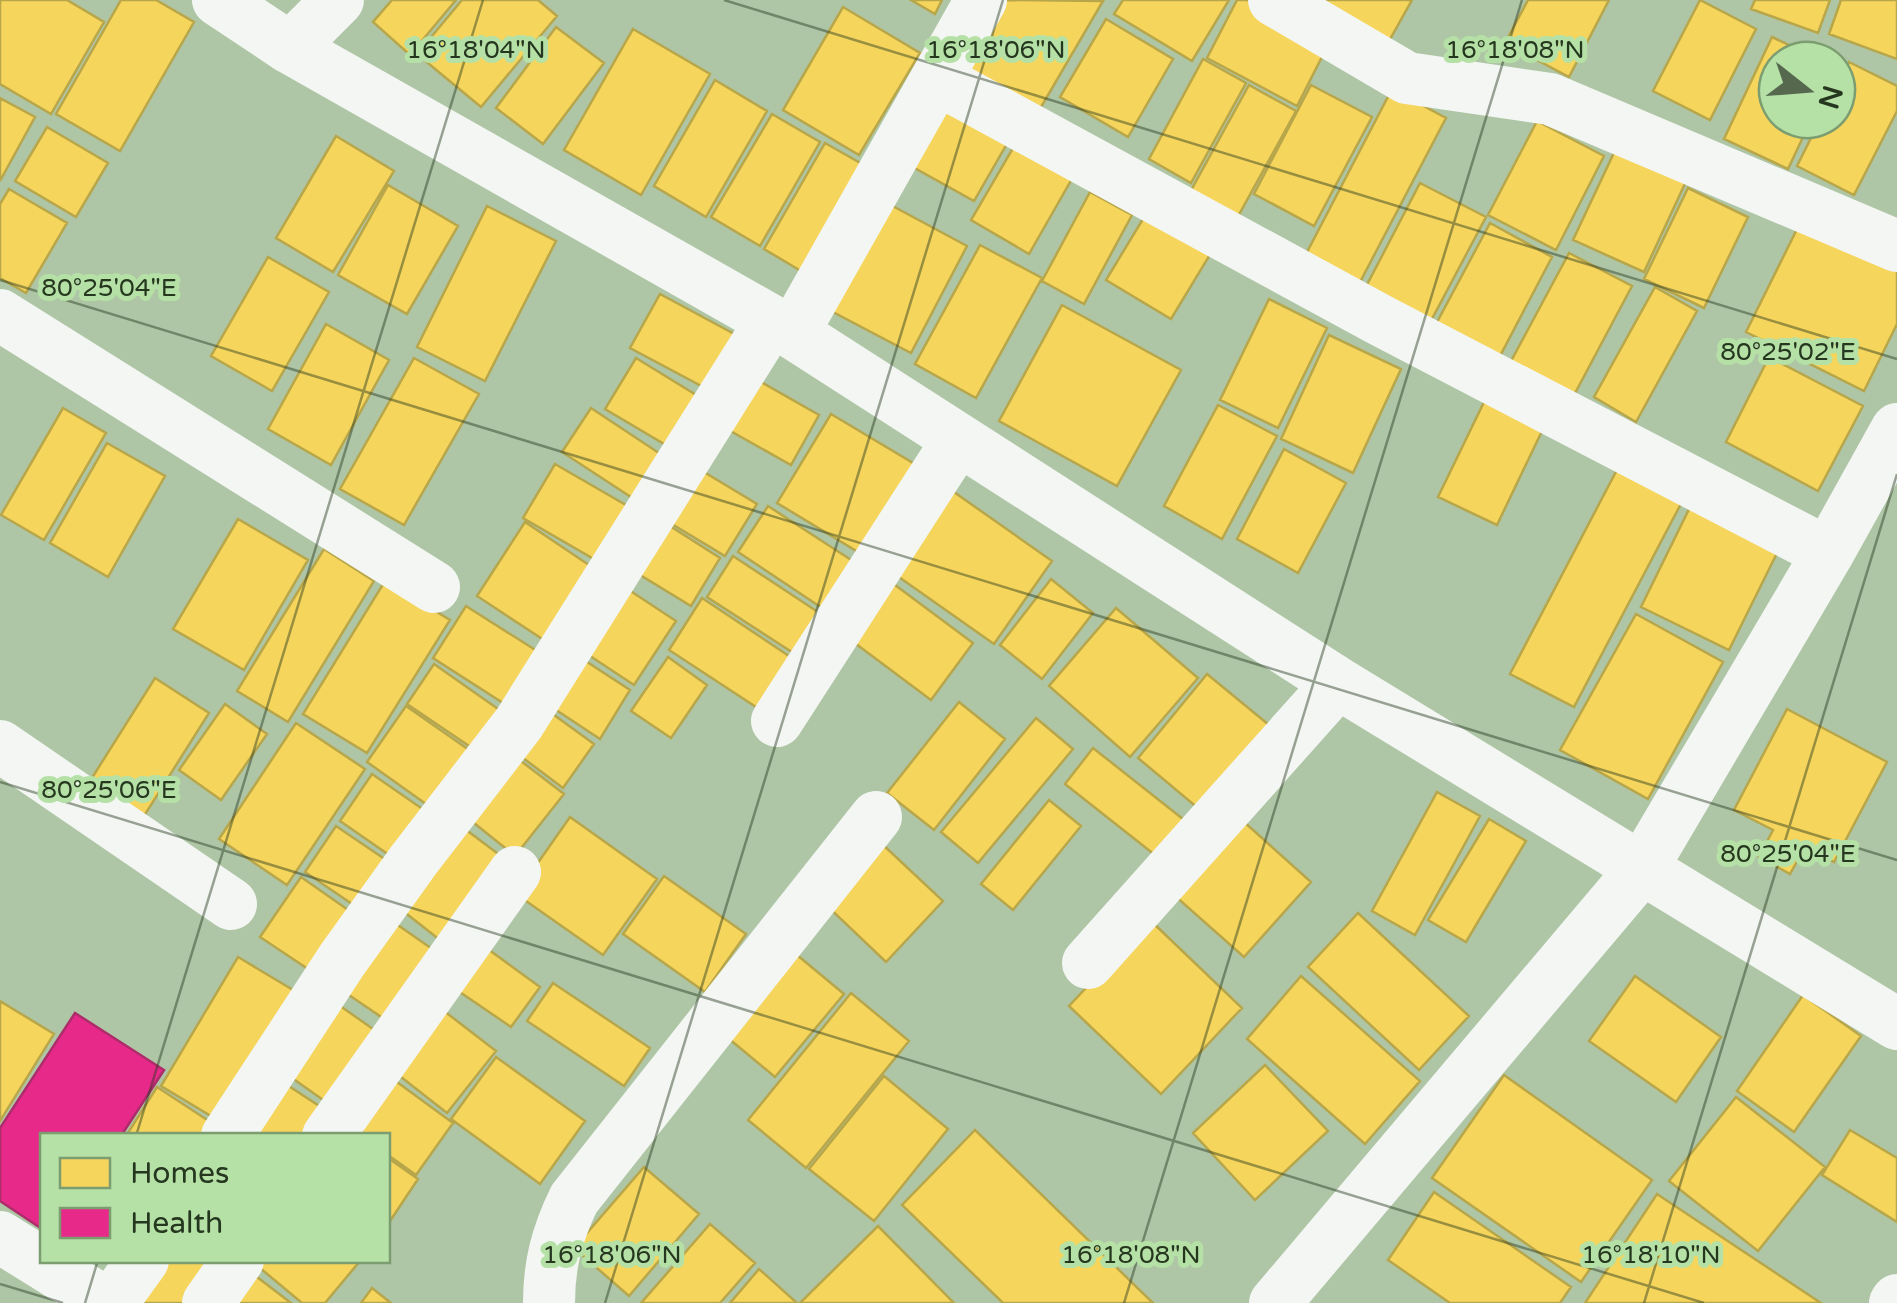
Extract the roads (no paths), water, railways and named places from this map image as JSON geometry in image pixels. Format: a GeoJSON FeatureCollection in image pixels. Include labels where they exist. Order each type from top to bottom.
{"type":"FeatureCollection","features":[{"type":"Feature","properties":{"kind":"street"},"geometry":{"type":"LineString","coordinates":[[218,0],[290,48],[782,327],[1338,683],[1897,1024]]}},
{"type":"Feature","properties":{"kind":"street"},"geometry":{"type":"LineString","coordinates":[[290,48],[338,0]]}},
{"type":"Feature","properties":{"kind":"street"},"geometry":{"type":"LineString","coordinates":[[228,1133],[342,960],[518,723],[782,327],[937,80],[980,0]]}},
{"type":"Feature","properties":{"kind":"street"},"geometry":{"type":"LineString","coordinates":[[1274,0],[1407,78],[1550,99],[1897,246]]}},
{"type":"Feature","properties":{"kind":"street"},"geometry":{"type":"LineString","coordinates":[[937,80],[1380,320],[1828,553]]}},
{"type":"Feature","properties":{"kind":"street"},"geometry":{"type":"LineString","coordinates":[[0,314],[434,588]]}},
{"type":"Feature","properties":{"kind":"street"},"geometry":{"type":"LineString","coordinates":[[1275,1303],[1640,870],[1828,553],[1897,428]]}},
{"type":"Feature","properties":{"kind":"street"},"geometry":{"type":"LineString","coordinates":[[777,720],[958,440]]}},
{"type":"Feature","properties":{"kind":"street"},"geometry":{"type":"LineString","coordinates":[[1088,963],[1338,683]]}},
{"type":"Feature","properties":{"kind":"street"},"geometry":{"type":"LineString","coordinates":[[0,746],[231,904]]}},
{"type":"Feature","properties":{"kind":"street"},"geometry":{"type":"LineString","coordinates":[[549,1303],[549,1275],[557,1234],[574,1199],[876,817]]}},
{"type":"Feature","properties":{"kind":"street"},"geometry":{"type":"LineString","coordinates":[[330,1133],[515,872]]}},
{"type":"Feature","properties":{"kind":"street"},"geometry":{"type":"LineString","coordinates":[[0,1238],[40,1262]]}},
{"type":"Feature","properties":{"kind":"street"},"geometry":{"type":"LineString","coordinates":[[42,1263],[109,1303],[141,1263]]}},
{"type":"Feature","properties":{"kind":"street"},"geometry":{"type":"LineString","coordinates":[[208,1303],[236,1263]]}}]}
